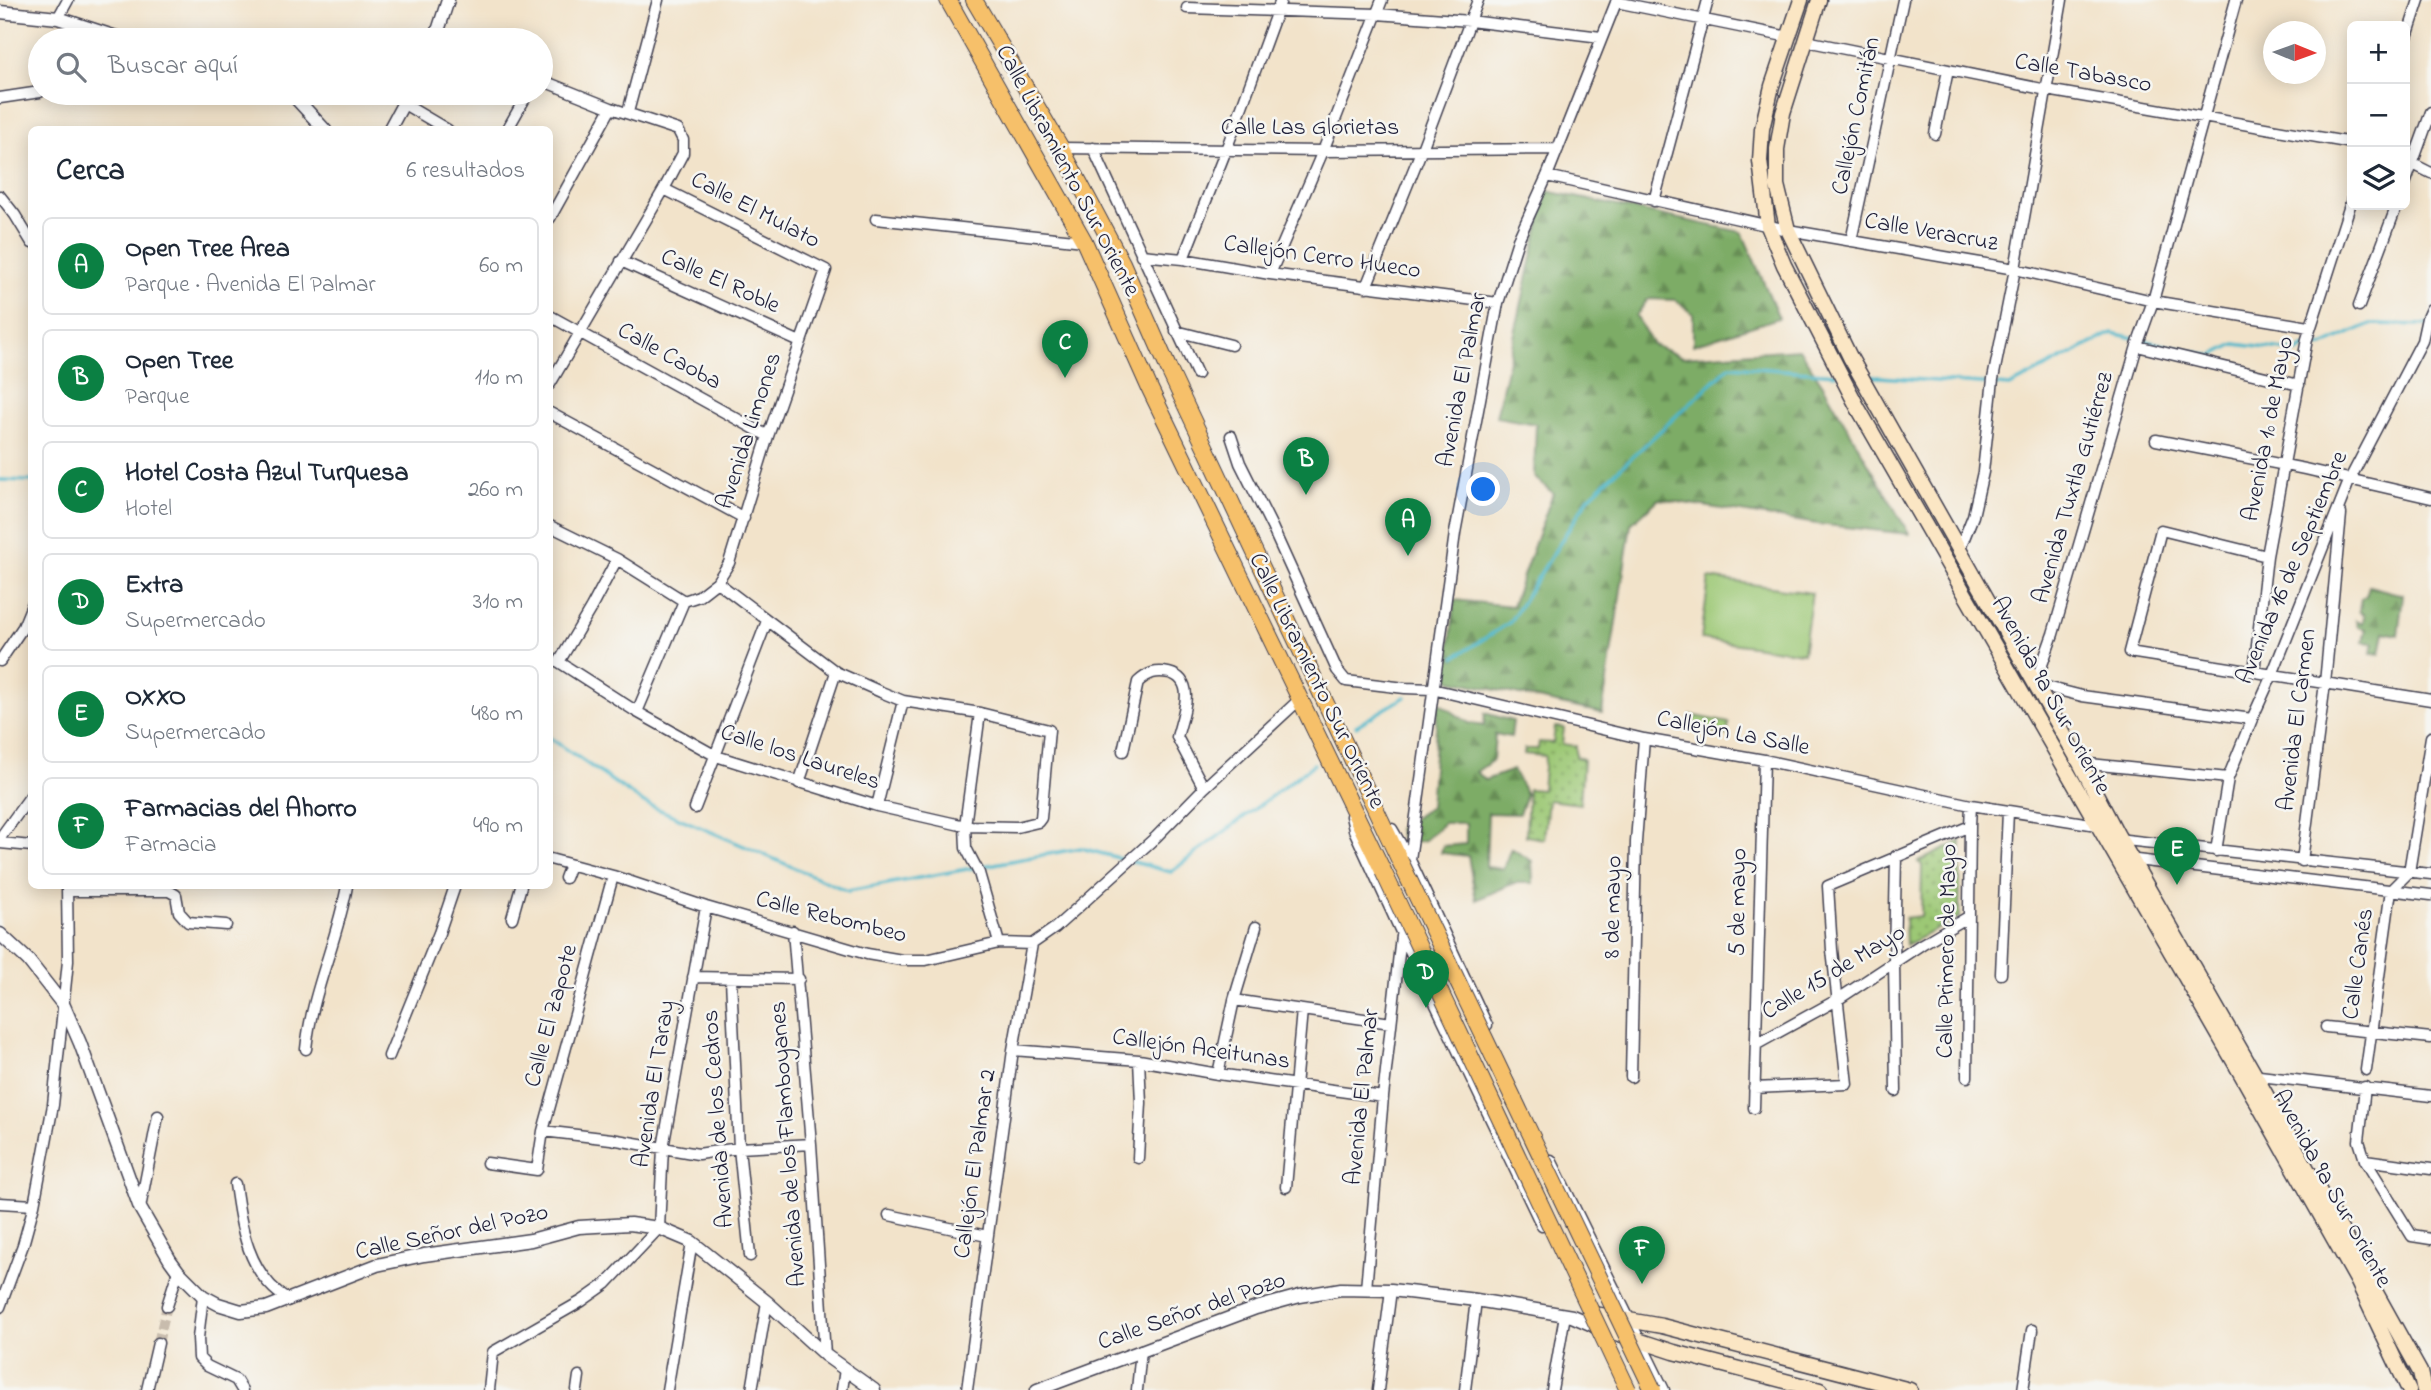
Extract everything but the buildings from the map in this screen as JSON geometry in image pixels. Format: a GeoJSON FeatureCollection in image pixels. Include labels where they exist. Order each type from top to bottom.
{"type":"FeatureCollection","features":[{"type":"Feature","properties":{"kind":"main road","name":"Calle Libramiento Sur Oriente"},"geometry":{"type":"LineString","coordinates":[[948,0],[1084,241],[1150,389],[1383,871],[1628,1390]]}},
{"type":"Feature","properties":{"kind":"main road","name":"Calle Libramiento Sur Oriente"},"geometry":{"type":"LineString","coordinates":[[974,0],[1061,148],[1122,263],[1170,372],[1379,817],[1405,861],[1653,1390]]}},
{"type":"Feature","properties":{"kind":"main road","name":"Avenida 9a Sur Oriente"},"geometry":{"type":"LineString","coordinates":[[1801,0],[1772,86],[1762,130],[1760,161],[1768,226],[1784,265],[1858,408],[1990,620],[2035,684],[2080,763],[2115,858],[2248,1074],[2420,1372],[2424,1390]]}},
{"type":"Feature","properties":{"kind":"main road","name":"Avenida 9a Sur Oriente"},"geometry":{"type":"LineString","coordinates":[[1819,0],[1783,113],[1777,149],[1777,185],[1787,230],[1850,357],[1959,551],[1990,620],[2104,830],[2121,839],[2224,1033]]}},
{"type":"Feature","properties":{"kind":"main road","name":"Avenida 9a Sur Oriente"},"geometry":{"type":"LineString","coordinates":[[2248,1074],[2357,1280],[2409,1390]]}},
{"type":"Feature","properties":{"kind":"main road"},"geometry":{"type":"LineString","coordinates":[[1583,1318],[1631,1320],[1910,1390]]}},
{"type":"Feature","properties":{"kind":"main road"},"geometry":{"type":"LineString","coordinates":[[1583,1318],[1641,1341],[1820,1390]]}},
{"type":"Feature","properties":{"kind":"main road"},"geometry":{"type":"LineString","coordinates":[[2420,1372],[2431,1389]]}},
{"type":"Feature","properties":{"kind":"street"},"geometry":{"type":"LineString","coordinates":[[58,18],[68,0]]}},
{"type":"Feature","properties":{"kind":"street"},"geometry":{"type":"LineString","coordinates":[[439,28],[448,0]]}},
{"type":"Feature","properties":{"kind":"street"},"geometry":{"type":"LineString","coordinates":[[628,112],[658,0]]}},
{"type":"Feature","properties":{"kind":"street"},"geometry":{"type":"LineString","coordinates":[[1183,259],[1281,0]]}},
{"type":"Feature","properties":{"kind":"street"},"geometry":{"type":"LineString","coordinates":[[1270,274],[1323,152],[1382,0]]}},
{"type":"Feature","properties":{"kind":"street"},"geometry":{"type":"LineString","coordinates":[[1366,287],[1478,0]]}},
{"type":"Feature","properties":{"kind":"street"},"geometry":{"type":"LineString","coordinates":[[1654,201],[1708,0]]}},
{"type":"Feature","properties":{"kind":"street","name":"Callejón Comitán"},"geometry":{"type":"LineString","coordinates":[[1852,241],[1903,0]]}},
{"type":"Feature","properties":{"kind":"street"},"geometry":{"type":"LineString","coordinates":[[1959,551],[1973,516],[1983,472],[1993,379],[2015,270],[2062,0]]}},
{"type":"Feature","properties":{"kind":"street"},"geometry":{"type":"LineString","coordinates":[[2153,300],[2236,0]]}},
{"type":"Feature","properties":{"kind":"street"},"geometry":{"type":"LineString","coordinates":[[2410,28],[2419,0]]}},
{"type":"Feature","properties":{"kind":"street"},"geometry":{"type":"LineString","coordinates":[[1616,1],[1788,37]]}},
{"type":"Feature","properties":{"kind":"street","name":"Avenida El Palmar"},"geometry":{"type":"LineString","coordinates":[[1407,879],[1405,861],[1455,533],[1498,303],[1518,240],[1547,176],[1616,1]]}},
{"type":"Feature","properties":{"kind":"street"},"geometry":{"type":"LineString","coordinates":[[1187,8],[1377,14],[1470,21],[1601,37]]}},
{"type":"Feature","properties":{"kind":"street"},"geometry":{"type":"LineString","coordinates":[[0,12],[58,18],[88,28]]}},
{"type":"Feature","properties":{"kind":"street","name":"Calle Tabasco"},"geometry":{"type":"LineString","coordinates":[[1806,41],[2047,90],[2347,142]]}},
{"type":"Feature","properties":{"kind":"street"},"geometry":{"type":"LineString","coordinates":[[1935,134],[1948,70]]}},
{"type":"Feature","properties":{"kind":"street"},"geometry":{"type":"LineString","coordinates":[[553,85],[678,130],[683,140],[683,153],[664,189],[553,379]]}},
{"type":"Feature","properties":{"kind":"street"},"geometry":{"type":"LineString","coordinates":[[0,98],[28,94]]}},
{"type":"Feature","properties":{"kind":"street"},"geometry":{"type":"LineString","coordinates":[[302,105],[321,126]]}},
{"type":"Feature","properties":{"kind":"street"},"geometry":{"type":"LineString","coordinates":[[391,126],[404,105]]}},
{"type":"Feature","properties":{"kind":"street"},"geometry":{"type":"LineString","coordinates":[[415,105],[443,126]]}},
{"type":"Feature","properties":{"kind":"street"},"geometry":{"type":"LineString","coordinates":[[509,126],[521,105]]}},
{"type":"Feature","properties":{"kind":"street"},"geometry":{"type":"LineString","coordinates":[[553,213],[611,108]]}},
{"type":"Feature","properties":{"kind":"street"},"geometry":{"type":"LineString","coordinates":[[2410,160],[2431,112]]}},
{"type":"Feature","properties":{"kind":"street","name":"Calle Las Glorietas"},"geometry":{"type":"LineString","coordinates":[[1061,148],[1323,152],[1558,149]]}},
{"type":"Feature","properties":{"kind":"street"},"geometry":{"type":"LineString","coordinates":[[1093,148],[1197,374]]}},
{"type":"Feature","properties":{"kind":"street"},"geometry":{"type":"LineString","coordinates":[[2410,162],[2431,173]]}},
{"type":"Feature","properties":{"kind":"street","name":"Calle Veracruz"},"geometry":{"type":"LineString","coordinates":[[1547,176],[1787,230],[2015,270],[2308,333]]}},
{"type":"Feature","properties":{"kind":"street","name":"Calle El Mulato"},"geometry":{"type":"LineString","coordinates":[[664,189],[826,270]]}},
{"type":"Feature","properties":{"kind":"street"},"geometry":{"type":"LineString","coordinates":[[0,196],[28,236]]}},
{"type":"Feature","properties":{"kind":"street","name":"Avenida 1º de Mayo"},"geometry":{"type":"LineString","coordinates":[[2254,672],[2267,556],[2304,352],[2348,210]]}},
{"type":"Feature","properties":{"kind":"street"},"geometry":{"type":"LineString","coordinates":[[2359,306],[2395,210]]}},
{"type":"Feature","properties":{"kind":"street"},"geometry":{"type":"LineString","coordinates":[[876,219],[1084,241]]}},
{"type":"Feature","properties":{"kind":"street","name":"Callejón Cerro Hueco"},"geometry":{"type":"LineString","coordinates":[[1141,256],[1183,259],[1270,274],[1498,303]]}},
{"type":"Feature","properties":{"kind":"street","name":"Calle El Roble"},"geometry":{"type":"LineString","coordinates":[[621,261],[800,342]]}},
{"type":"Feature","properties":{"kind":"street","name":"Avenida Limones"},"geometry":{"type":"LineString","coordinates":[[684,601],[699,596],[717,582],[729,563],[768,436],[826,270]]}},
{"type":"Feature","properties":{"kind":"street","name":"Avenida Tuxtla Gutiérrez"},"geometry":{"type":"LineString","coordinates":[[2035,684],[2053,634],[2153,300]]}},
{"type":"Feature","properties":{"kind":"street","name":"Avenida 16 de Septiembre"},"geometry":{"type":"LineString","coordinates":[[2216,851],[2228,778],[2272,676],[2350,479],[2422,341],[2429,313]]}},
{"type":"Feature","properties":{"kind":"street","name":"Calle Caoba"},"geometry":{"type":"LineString","coordinates":[[553,318],[768,436]]}},
{"type":"Feature","properties":{"kind":"street"},"geometry":{"type":"LineString","coordinates":[[1176,331],[1231,345]]}},
{"type":"Feature","properties":{"kind":"street"},"geometry":{"type":"LineString","coordinates":[[2138,344],[2298,384]]}},
{"type":"Feature","properties":{"kind":"street"},"geometry":{"type":"LineString","coordinates":[[553,415],[744,518]]}},
{"type":"Feature","properties":{"kind":"street","name":"Callejón La Salle"},"geometry":{"type":"LineString","coordinates":[[1231,436],[1240,463],[1337,670],[1346,681],[1418,689],[1433,684],[1644,739],[1764,760],[1971,805],[2104,830]]}},
{"type":"Feature","properties":{"kind":"street"},"geometry":{"type":"LineString","coordinates":[[2157,440],[2431,498]]}},
{"type":"Feature","properties":{"kind":"street","name":"Avenida El Carmen"},"geometry":{"type":"LineString","coordinates":[[2302,861],[2325,683],[2343,500]]}},
{"type":"Feature","properties":{"kind":"street"},"geometry":{"type":"LineString","coordinates":[[553,527],[617,559],[684,601],[637,712]]}},
{"type":"Feature","properties":{"kind":"street"},"geometry":{"type":"LineString","coordinates":[[2267,556],[2161,530],[2129,652],[2431,700]]}},
{"type":"Feature","properties":{"kind":"street","name":"Calle los Laureles"},"geometry":{"type":"LineString","coordinates":[[617,559],[559,662],[637,712],[716,756],[877,806],[965,826],[1017,827],[1038,822],[1049,730],[980,713]]}},
{"type":"Feature","properties":{"kind":"street"},"geometry":{"type":"LineString","coordinates":[[717,582],[836,672],[903,701],[980,713],[965,826],[966,848],[979,873],[999,943]]}},
{"type":"Feature","properties":{"kind":"street"},"geometry":{"type":"LineString","coordinates":[[0,661],[28,615]]}},
{"type":"Feature","properties":{"kind":"street"},"geometry":{"type":"LineString","coordinates":[[695,808],[767,621]]}},
{"type":"Feature","properties":{"kind":"street"},"geometry":{"type":"LineString","coordinates":[[1123,751],[1138,682],[1159,671],[1179,677],[1186,684],[1186,696],[1177,737],[1204,788]]}},
{"type":"Feature","properties":{"kind":"street"},"geometry":{"type":"LineString","coordinates":[[799,783],[836,672]]}},
{"type":"Feature","properties":{"kind":"street"},"geometry":{"type":"LineString","coordinates":[[2035,684],[2082,696],[2252,719]]}},
{"type":"Feature","properties":{"kind":"street"},"geometry":{"type":"LineString","coordinates":[[1032,944],[1055,928],[1179,816],[1204,788],[1299,700]]}},
{"type":"Feature","properties":{"kind":"street"},"geometry":{"type":"LineString","coordinates":[[877,806],[903,701]]}},
{"type":"Feature","properties":{"kind":"street"},"geometry":{"type":"LineString","coordinates":[[2409,872],[2431,737]]}},
{"type":"Feature","properties":{"kind":"street","name":"8 de mayo"},"geometry":{"type":"LineString","coordinates":[[1631,1077],[1636,842],[1644,739]]}},
{"type":"Feature","properties":{"kind":"street","name":"5 de mayo"},"geometry":{"type":"LineString","coordinates":[[1754,1108],[1764,760]]}},
{"type":"Feature","properties":{"kind":"street"},"geometry":{"type":"LineString","coordinates":[[2080,763],[2228,778]]}},
{"type":"Feature","properties":{"kind":"street"},"geometry":{"type":"LineString","coordinates":[[28,800],[0,840],[28,845]]}},
{"type":"Feature","properties":{"kind":"street"},"geometry":{"type":"LineString","coordinates":[[1349,803],[1354,830],[1402,934],[1583,1318],[1621,1390]]}},
{"type":"Feature","properties":{"kind":"street","name":"Calle Primero de Mayo"},"geometry":{"type":"LineString","coordinates":[[1967,1077],[1971,805]]}},
{"type":"Feature","properties":{"kind":"street"},"geometry":{"type":"LineString","coordinates":[[2001,974],[2008,811]]}},
{"type":"Feature","properties":{"kind":"street"},"geometry":{"type":"LineString","coordinates":[[1754,1088],[1847,1084],[1828,886],[1970,826]]}},
{"type":"Feature","properties":{"kind":"street"},"geometry":{"type":"LineString","coordinates":[[2121,839],[2431,874]]}},
{"type":"Feature","properties":{"kind":"street"},"geometry":{"type":"LineString","coordinates":[[1896,856],[1896,1091]]}},
{"type":"Feature","properties":{"kind":"street"},"geometry":{"type":"LineString","coordinates":[[2115,858],[2431,895]]}},
{"type":"Feature","properties":{"kind":"street","name":"Calle Rebombeo"},"geometry":{"type":"LineString","coordinates":[[553,860],[867,954],[902,960],[926,960],[999,943],[1032,944]]}},
{"type":"Feature","properties":{"kind":"street"},"geometry":{"type":"LineString","coordinates":[[1405,861],[1664,1390]]}},
{"type":"Feature","properties":{"kind":"street"},"geometry":{"type":"LineString","coordinates":[[565,878],[570,865]]}},
{"type":"Feature","properties":{"kind":"street","name":"Calle Canés"},"geometry":{"type":"LineString","coordinates":[[2366,1070],[2390,890],[2409,872]]}},
{"type":"Feature","properties":{"kind":"street","name":"Calle El Zapote"},"geometry":{"type":"LineString","coordinates":[[487,1163],[537,1170],[542,1131],[613,876]]}},
{"type":"Feature","properties":{"kind":"street"},"geometry":{"type":"LineString","coordinates":[[0,1307],[23,1245],[34,1205],[53,1105],[68,961],[67,889]]}},
{"type":"Feature","properties":{"kind":"street"},"geometry":{"type":"LineString","coordinates":[[101,889],[169,891],[176,895],[179,912],[188,922],[226,925]]}},
{"type":"Feature","properties":{"kind":"street"},"geometry":{"type":"LineString","coordinates":[[306,1049],[309,1019],[321,974],[342,916],[346,889]]}},
{"type":"Feature","properties":{"kind":"street"},"geometry":{"type":"LineString","coordinates":[[389,1056],[454,889]]}},
{"type":"Feature","properties":{"kind":"street"},"geometry":{"type":"LineString","coordinates":[[512,918],[520,889]]}},
{"type":"Feature","properties":{"kind":"street","name":"Avenida El Taray"},"geometry":{"type":"LineString","coordinates":[[659,1228],[663,1148],[706,907]]}},
{"type":"Feature","properties":{"kind":"street","name":"Avenida El Palmar"},"geometry":{"type":"LineString","coordinates":[[1366,1289],[1391,1023],[1407,910]]}},
{"type":"Feature","properties":{"kind":"street","name":"Calle 15 de Mayo"},"geometry":{"type":"LineString","coordinates":[[1757,1044],[1837,1000],[1968,917]]}},
{"type":"Feature","properties":{"kind":"street"},"geometry":{"type":"LineString","coordinates":[[1218,1074],[1234,1000],[1256,927]]}},
{"type":"Feature","properties":{"kind":"street","name":"Avenida de los Flamboyanes"},"geometry":{"type":"LineString","coordinates":[[793,930],[799,979],[825,1355]]}},
{"type":"Feature","properties":{"kind":"street","name":"Calle Señor del Pozo"},"geometry":{"type":"LineString","coordinates":[[0,934],[28,960],[64,1006],[140,1208],[178,1271],[203,1296],[231,1309],[251,1311],[289,1300],[377,1265],[424,1255],[531,1240],[579,1227],[630,1224],[659,1228],[692,1242],[767,1302],[825,1355],[874,1390]]}},
{"type":"Feature","properties":{"kind":"street","name":"Callejón El Palmar 2"},"geometry":{"type":"LineString","coordinates":[[967,1390],[1013,1050],[1032,944]]}},
{"type":"Feature","properties":{"kind":"street"},"geometry":{"type":"LineString","coordinates":[[692,977],[799,979]]}},
{"type":"Feature","properties":{"kind":"street","name":"Avenida de los Cedros"},"geometry":{"type":"LineString","coordinates":[[732,979],[739,1148],[750,1256]]}},
{"type":"Feature","properties":{"kind":"street"},"geometry":{"type":"LineString","coordinates":[[1234,1000],[1391,1023]]}},
{"type":"Feature","properties":{"kind":"street"},"geometry":{"type":"LineString","coordinates":[[1286,1187],[1302,1010]]}},
{"type":"Feature","properties":{"kind":"street"},"geometry":{"type":"LineString","coordinates":[[2326,1027],[2431,1038]]}},
{"type":"Feature","properties":{"kind":"street","name":"Callejón Aceitunas"},"geometry":{"type":"LineString","coordinates":[[1013,1050],[1139,1060],[1383,1097]]}},
{"type":"Feature","properties":{"kind":"street"},"geometry":{"type":"LineString","coordinates":[[1138,1158],[1141,1103],[1139,1060]]}},
{"type":"Feature","properties":{"kind":"street"},"geometry":{"type":"LineString","coordinates":[[2248,1074],[2431,1096]]}},
{"type":"Feature","properties":{"kind":"street"},"geometry":{"type":"LineString","coordinates":[[2365,1087],[2359,1142],[2365,1160],[2412,1236],[2431,1239]]}},
{"type":"Feature","properties":{"kind":"street"},"geometry":{"type":"LineString","coordinates":[[140,1208],[158,1116]]}},
{"type":"Feature","properties":{"kind":"street"},"geometry":{"type":"LineString","coordinates":[[542,1131],[611,1139],[698,1154],[739,1148],[811,1144]]}},
{"type":"Feature","properties":{"kind":"street"},"geometry":{"type":"LineString","coordinates":[[2365,1160],[2431,1169]]}},
{"type":"Feature","properties":{"kind":"street"},"geometry":{"type":"LineString","coordinates":[[236,1184],[241,1229],[253,1258],[269,1285],[289,1300]]}},
{"type":"Feature","properties":{"kind":"street"},"geometry":{"type":"LineString","coordinates":[[0,1203],[34,1205]]}},
{"type":"Feature","properties":{"kind":"street"},"geometry":{"type":"LineString","coordinates":[[889,1215],[987,1236]]}},
{"type":"Feature","properties":{"kind":"street"},"geometry":{"type":"LineString","coordinates":[[489,1390],[493,1352],[582,1301],[606,1284],[659,1228]]}},
{"type":"Feature","properties":{"kind":"street"},"geometry":{"type":"LineString","coordinates":[[667,1390],[692,1242]]}},
{"type":"Feature","properties":{"kind":"street"},"geometry":{"type":"LineString","coordinates":[[167,1306],[178,1271]]}},
{"type":"Feature","properties":{"kind":"street","name":"Calle Señor del Pozo"},"geometry":{"type":"LineString","coordinates":[[1037,1390],[1256,1308],[1300,1296],[1341,1289],[1391,1290],[1476,1300],[1583,1318]]}},
{"type":"Feature","properties":{"kind":"street"},"geometry":{"type":"LineString","coordinates":[[1378,1390],[1391,1290]]}},
{"type":"Feature","properties":{"kind":"street"},"geometry":{"type":"LineString","coordinates":[[203,1296],[198,1338],[199,1358],[207,1366],[236,1380],[242,1390]]}},
{"type":"Feature","properties":{"kind":"street"},"geometry":{"type":"LineString","coordinates":[[1465,1390],[1476,1300]]}},
{"type":"Feature","properties":{"kind":"street"},"geometry":{"type":"LineString","coordinates":[[752,1390],[767,1302]]}},
{"type":"Feature","properties":{"kind":"street"},"geometry":{"type":"LineString","coordinates":[[1552,1390],[1583,1318]]}},
{"type":"Feature","properties":{"kind":"street"},"geometry":{"type":"LineString","coordinates":[[2023,1390],[2032,1330]]}},
{"type":"Feature","properties":{"kind":"street"},"geometry":{"type":"LineString","coordinates":[[147,1390],[158,1343]]}},
{"type":"Feature","properties":{"kind":"street"},"geometry":{"type":"LineString","coordinates":[[1137,1390],[1142,1350]]}},
{"type":"Feature","properties":{"kind":"street"},"geometry":{"type":"LineString","coordinates":[[842,1390],[845,1369]]}},
{"type":"Feature","properties":{"kind":"street"},"geometry":{"type":"LineString","coordinates":[[576,1390],[579,1376]]}},
{"type":"Feature","properties":{"kind":"green space"},"geometry":{"type":"Polygon","coordinates":[[[1547,191],[1742,232],[1779,318],[1693,345],[1693,314],[1676,300],[1648,299],[1636,316],[1653,345],[1682,357],[1799,349],[1823,385],[1909,534],[1817,524],[1659,499],[1631,524],[1602,713],[1446,679],[1455,600],[1512,606],[1553,493],[1534,477],[1536,424],[1496,417],[1547,191]]]}},
{"type":"Feature","properties":{"kind":"green space"},"geometry":{"type":"Polygon","coordinates":[[[1709,578],[1812,593],[1803,653],[1701,639],[1709,578]]]}},
{"type":"Feature","properties":{"kind":"green space"},"geometry":{"type":"Polygon","coordinates":[[[2369,586],[2403,595],[2398,635],[2384,632],[2380,654],[2371,653],[2374,643],[2363,642],[2366,629],[2358,627],[2356,620],[2363,623],[2364,615],[2359,611],[2361,598],[2366,596],[2369,586]]]}},
{"type":"Feature","properties":{"kind":"green space"},"geometry":{"type":"Polygon","coordinates":[[[1438,702],[1469,723],[1484,726],[1485,713],[1513,721],[1511,737],[1495,734],[1493,760],[1476,772],[1485,780],[1513,770],[1526,794],[1519,814],[1488,813],[1486,867],[1503,869],[1511,848],[1532,861],[1533,883],[1514,883],[1476,900],[1468,856],[1441,853],[1443,846],[1466,844],[1466,823],[1444,823],[1425,840],[1403,844],[1398,829],[1430,807],[1438,702]]]}},
{"type":"Feature","properties":{"kind":"green space"},"geometry":{"type":"Polygon","coordinates":[[[1691,715],[1729,723],[1727,735],[1687,727],[1691,715]]]}},
{"type":"Feature","properties":{"kind":"green space"},"geometry":{"type":"Polygon","coordinates":[[[1555,727],[1564,728],[1562,744],[1576,746],[1576,757],[1583,759],[1580,804],[1548,800],[1544,839],[1526,836],[1528,789],[1542,790],[1545,756],[1524,754],[1525,749],[1538,749],[1539,742],[1553,743],[1555,727]]]}},
{"type":"Feature","properties":{"kind":"green space"},"geometry":{"type":"Polygon","coordinates":[[[1961,841],[1959,918],[1906,945],[1905,918],[1921,916],[1922,865],[1918,862],[1961,841]]]}},
{"type":"Feature","properties":{"kind":"waterway"},"geometry":{"type":"LineString","coordinates":[[1865,376],[2010,386],[2112,333],[2212,356],[2235,344],[2299,352],[2302,348],[2323,346],[2370,324],[2431,325]]}},
{"type":"Feature","properties":{"kind":"waterway"},"geometry":{"type":"LineString","coordinates":[[1455,657],[1509,623],[1589,497],[1730,366],[1837,374]]}},
{"type":"Feature","properties":{"kind":"waterway"},"geometry":{"type":"LineString","coordinates":[[0,480],[28,481]]}},
{"type":"Feature","properties":{"kind":"waterway"},"geometry":{"type":"LineString","coordinates":[[1356,726],[1405,697]]}},
{"type":"Feature","properties":{"kind":"waterway"},"geometry":{"type":"LineString","coordinates":[[553,740],[644,803],[848,891],[1081,848],[1171,872],[1314,764]]}},
{"type":"Feature","properties":{"kind":"tunnel"},"geometry":{"type":"LineString","coordinates":[[158,1343],[167,1306]]}},
{"type":"Feature","properties":{"kind":"place","name":"Hotel Costa Azul Turquesa"},"geometry":{"type":"Point","coordinates":[1065,378]}},
{"type":"Feature","properties":{"kind":"place","name":"Open Tree"},"geometry":{"type":"Point","coordinates":[1306,495]}},
{"type":"Feature","properties":{"kind":"place","name":"Open Tree Area"},"geometry":{"type":"Point","coordinates":[1408,556]}},
{"type":"Feature","properties":{"kind":"place","name":"OXXO"},"geometry":{"type":"Point","coordinates":[2177,885]}},
{"type":"Feature","properties":{"kind":"place","name":"Extra"},"geometry":{"type":"Point","coordinates":[1426,1008]}},
{"type":"Feature","properties":{"kind":"place","name":"Farmacias del Ahorro"},"geometry":{"type":"Point","coordinates":[1642,1284]}}]}
